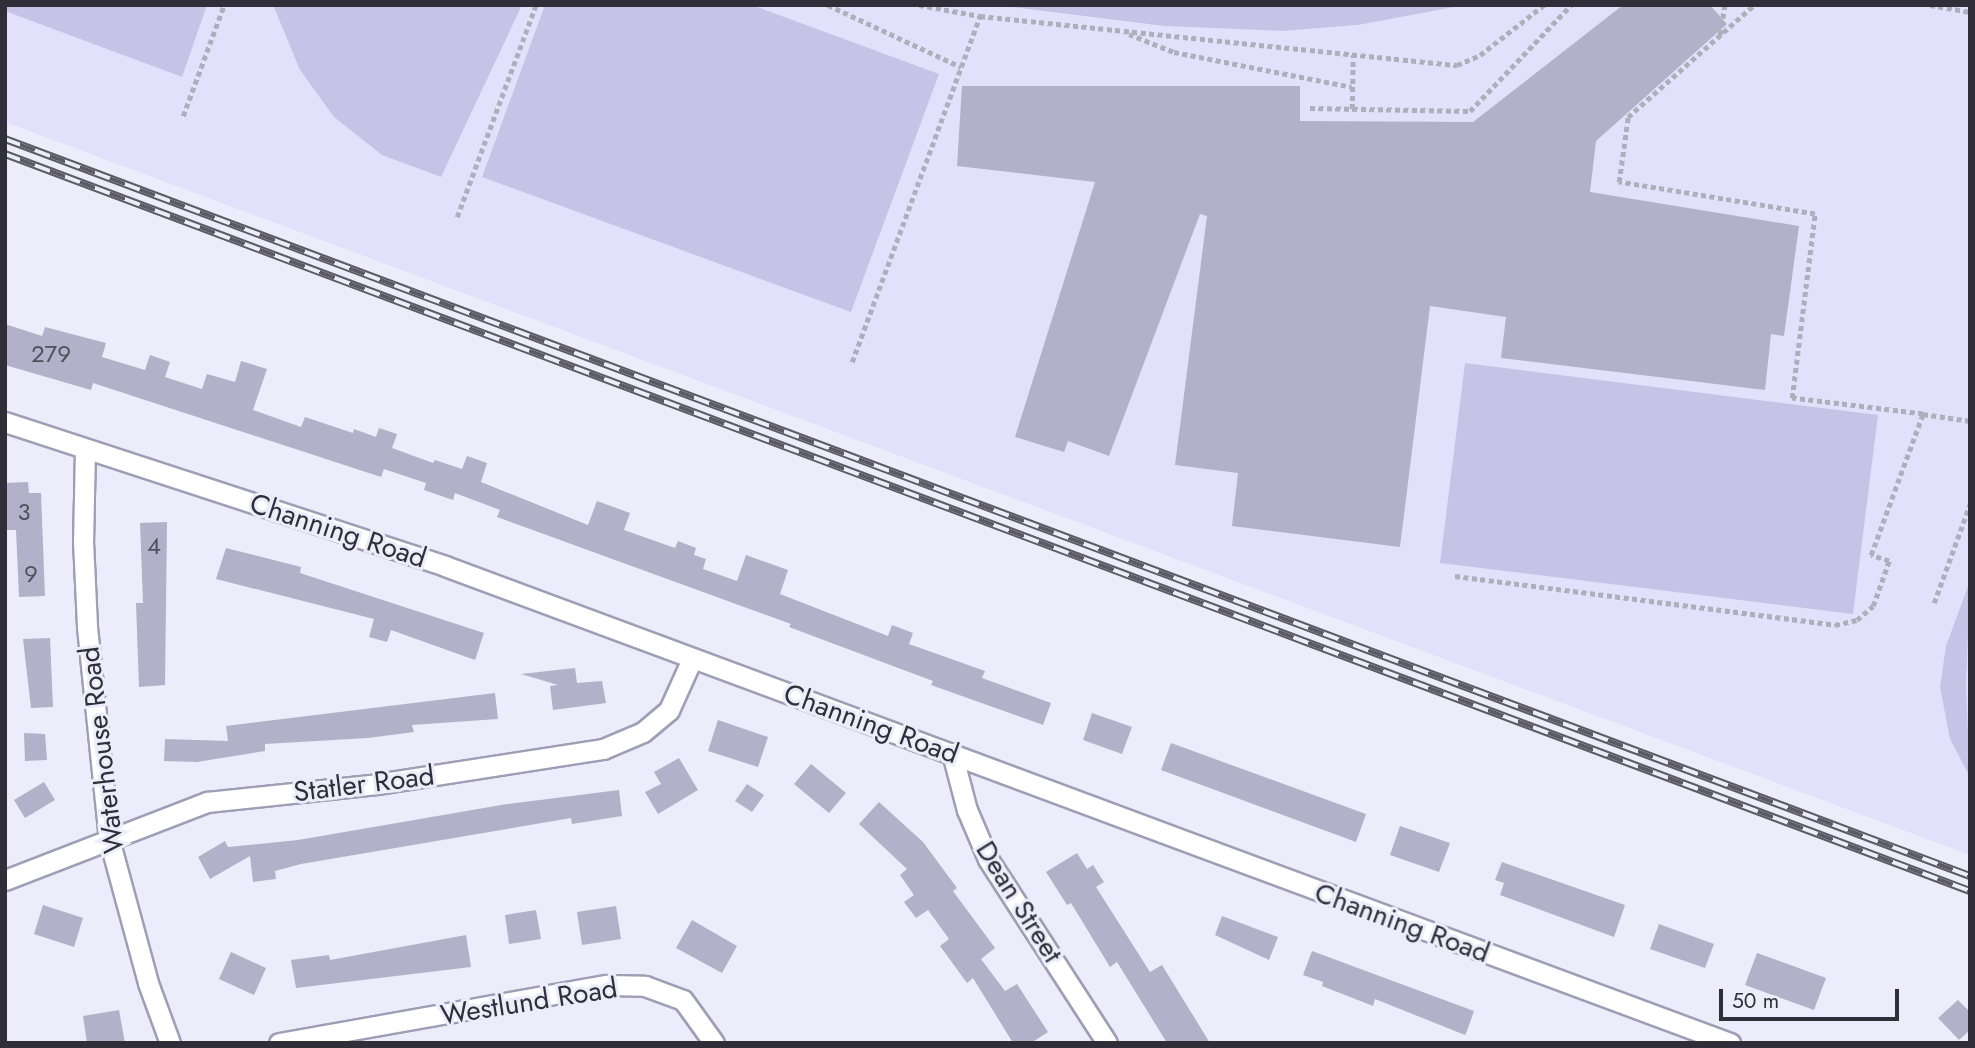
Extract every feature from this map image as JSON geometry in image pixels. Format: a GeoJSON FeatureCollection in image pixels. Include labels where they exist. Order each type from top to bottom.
{"type":"FeatureCollection","features":[{"type":"Feature","properties":{"kind":"street","name":"Channing Road"},"geometry":{"type":"LineString","coordinates":[[5,422],[445,566],[692,660],[952,753],[1696,1038],[1731,1043]]}},
{"type":"Feature","properties":{"kind":"street","name":"Waterhouse Road"},"geometry":{"type":"LineString","coordinates":[[85,449],[83,541],[87,627],[109,839],[148,983],[170,1043]]}},
{"type":"Feature","properties":{"kind":"street","name":"Statler Road"},"geometry":{"type":"LineString","coordinates":[[5,880],[207,802],[377,784],[603,749],[643,732],[669,710],[692,660]]}},
{"type":"Feature","properties":{"kind":"street","name":"Dean Street"},"geometry":{"type":"LineString","coordinates":[[952,753],[967,810],[988,859],[1107,1043]]}},
{"type":"Feature","properties":{"kind":"street","name":"Westlund Road"},"geometry":{"type":"LineString","coordinates":[[279,1043],[606,985],[645,986],[683,1000],[714,1043]]}},
{"type":"Feature","properties":{"kind":"path"},"geometry":{"type":"LineString","coordinates":[[183,116],[224,5]]}},
{"type":"Feature","properties":{"kind":"path"},"geometry":{"type":"LineString","coordinates":[[457,217],[536,5]]}},
{"type":"Feature","properties":{"kind":"path"},"geometry":{"type":"LineString","coordinates":[[828,5],[961,67]]}},
{"type":"Feature","properties":{"kind":"path"},"geometry":{"type":"LineString","coordinates":[[919,5],[980,16],[1353,55],[1467,64],[1545,5]]}},
{"type":"Feature","properties":{"kind":"path"},"geometry":{"type":"LineString","coordinates":[[1310,108],[1470,111],[1571,5]]}},
{"type":"Feature","properties":{"kind":"path"},"geometry":{"type":"LineString","coordinates":[[1720,35],[1725,5]]}},
{"type":"Feature","properties":{"kind":"path"},"geometry":{"type":"LineString","coordinates":[[1754,5],[1628,117],[1619,182],[1815,214],[1792,398],[1970,421]]}},
{"type":"Feature","properties":{"kind":"path"},"geometry":{"type":"LineString","coordinates":[[1930,5],[1970,12]]}},
{"type":"Feature","properties":{"kind":"path"},"geometry":{"type":"LineString","coordinates":[[852,362],[980,16]]}},
{"type":"Feature","properties":{"kind":"path"},"geometry":{"type":"LineString","coordinates":[[1123,31],[1174,52],[1352,87]]}},
{"type":"Feature","properties":{"kind":"path"},"geometry":{"type":"LineString","coordinates":[[1352,109],[1353,55]]}},
{"type":"Feature","properties":{"kind":"path"},"geometry":{"type":"LineString","coordinates":[[1455,576],[1848,623],[1873,606],[1889,561],[1871,555],[1923,414]]}},
{"type":"Feature","properties":{"kind":"path"},"geometry":{"type":"LineString","coordinates":[[1934,603],[1970,504]]}},
{"type":"Feature","properties":{"kind":"shaded area"},"geometry":{"type":"Polygon","coordinates":[[[5,5],[995,5],[1164,26],[1282,31],[1358,25],[1465,5],[1970,5],[1970,855],[5,122],[5,5]]]}},
{"type":"Feature","properties":{"kind":"shaded area"},"geometry":{"type":"Polygon","coordinates":[[[5,5],[207,5],[182,77],[5,11],[5,5]]]}},
{"type":"Feature","properties":{"kind":"shaded area"},"geometry":{"type":"Polygon","coordinates":[[[273,5],[522,5],[441,177],[382,155],[334,117],[300,70],[273,5]]]}},
{"type":"Feature","properties":{"kind":"shaded area"},"geometry":{"type":"Polygon","coordinates":[[[545,5],[752,5],[939,74],[851,312],[482,177],[545,5]]]}},
{"type":"Feature","properties":{"kind":"shaded area"},"geometry":{"type":"Polygon","coordinates":[[[995,5],[1465,5],[1358,25],[1282,31],[1164,26],[995,5]]]}},
{"type":"Feature","properties":{"kind":"shaded area"},"geometry":{"type":"Polygon","coordinates":[[[1465,363],[1878,415],[1853,614],[1440,563],[1465,363]]]}},
{"type":"Feature","properties":{"kind":"shaded area"},"geometry":{"type":"Polygon","coordinates":[[[1970,581],[1966,687],[1970,777],[1950,739],[1940,687],[1946,646],[1970,581]]]}},
{"type":"Feature","properties":{"kind":"building"},"geometry":{"type":"Polygon","coordinates":[[[1623,5],[1710,5],[1727,24],[1596,141],[1590,192],[1799,226],[1784,336],[1771,334],[1765,390],[1501,358],[1506,317],[1430,306],[1400,547],[1232,526],[1238,473],[1175,465],[1207,216],[1200,214],[1109,456],[1068,441],[1064,452],[1015,437],[1095,182],[957,166],[962,86],[1300,86],[1300,121],[1473,122],[1623,5]]]}},
{"type":"Feature","properties":{"kind":"building"},"geometry":{"type":"Polygon","coordinates":[[[5,324],[42,336],[45,327],[106,343],[102,357],[145,370],[150,355],[170,362],[165,377],[202,389],[207,374],[235,382],[241,361],[267,369],[253,410],[301,427],[305,417],[353,433],[354,429],[376,437],[379,428],[397,434],[392,448],[433,463],[435,460],[462,469],[467,456],[487,463],[481,482],[588,525],[597,501],[630,513],[624,530],[675,548],[678,541],[696,548],[694,555],[706,559],[703,569],[737,581],[746,555],[788,570],[780,594],[888,636],[892,625],[913,633],[909,644],[985,671],[982,678],[1051,703],[1043,725],[931,685],[933,681],[789,627],[791,624],[497,517],[500,510],[455,493],[453,500],[424,490],[426,483],[384,469],[381,477],[93,383],[91,390],[5,365],[5,324]]]}},
{"type":"Feature","properties":{"kind":"building"},"geometry":{"type":"Polygon","coordinates":[[[28,482],[29,493],[41,493],[45,596],[19,597],[16,530],[7,530],[5,483],[28,482]]]}},
{"type":"Feature","properties":{"kind":"building"},"geometry":{"type":"Polygon","coordinates":[[[167,522],[165,685],[139,687],[136,603],[143,603],[140,523],[167,522]]]}},
{"type":"Feature","properties":{"kind":"building"},"geometry":{"type":"Polygon","coordinates":[[[226,548],[301,567],[300,573],[484,633],[475,660],[391,630],[387,642],[369,637],[374,619],[216,579],[226,548]]]}},
{"type":"Feature","properties":{"kind":"building"},"geometry":{"type":"Polygon","coordinates":[[[50,638],[53,707],[31,708],[23,639],[50,638]]]}},
{"type":"Feature","properties":{"kind":"building"},"geometry":{"type":"Polygon","coordinates":[[[575,668],[577,683],[602,681],[606,703],[553,710],[550,686],[558,685],[521,674],[575,668]]]}},
{"type":"Feature","properties":{"kind":"building"},"geometry":{"type":"Polygon","coordinates":[[[495,693],[498,719],[412,725],[414,732],[368,738],[265,744],[265,751],[197,762],[164,761],[165,739],[228,741],[226,726],[495,693]]]}},
{"type":"Feature","properties":{"kind":"building"},"geometry":{"type":"Polygon","coordinates":[[[1092,713],[1132,727],[1122,754],[1083,740],[1092,713]]]}},
{"type":"Feature","properties":{"kind":"building"},"geometry":{"type":"Polygon","coordinates":[[[718,720],[768,737],[758,767],[708,751],[718,720]]]}},
{"type":"Feature","properties":{"kind":"building"},"geometry":{"type":"Polygon","coordinates":[[[24,733],[45,734],[47,760],[25,761],[24,733]]]}},
{"type":"Feature","properties":{"kind":"building"},"geometry":{"type":"Polygon","coordinates":[[[1171,743],[1366,814],[1356,842],[1161,770],[1171,743]]]}},
{"type":"Feature","properties":{"kind":"building"},"geometry":{"type":"Polygon","coordinates":[[[679,758],[698,790],[658,814],[645,792],[661,784],[654,772],[679,758]]]}},
{"type":"Feature","properties":{"kind":"building"},"geometry":{"type":"Polygon","coordinates":[[[811,764],[846,793],[829,813],[794,784],[811,764]]]}},
{"type":"Feature","properties":{"kind":"building"},"geometry":{"type":"Polygon","coordinates":[[[44,782],[55,800],[25,818],[14,800],[44,782]]]}},
{"type":"Feature","properties":{"kind":"building"},"geometry":{"type":"Polygon","coordinates":[[[747,784],[764,795],[752,812],[735,801],[747,784]]]}},
{"type":"Feature","properties":{"kind":"building"},"geometry":{"type":"Polygon","coordinates":[[[619,790],[622,816],[572,824],[571,818],[301,864],[275,871],[276,879],[253,882],[250,856],[210,879],[198,857],[225,841],[228,847],[298,840],[507,804],[619,790]]]}},
{"type":"Feature","properties":{"kind":"building"},"geometry":{"type":"Polygon","coordinates":[[[879,802],[923,842],[957,888],[953,891],[995,948],[981,959],[1005,991],[1017,984],[1048,1032],[1031,1043],[1013,1043],[973,978],[967,983],[940,946],[949,939],[928,910],[916,918],[904,902],[914,895],[900,875],[907,869],[859,824],[879,802]]]}},
{"type":"Feature","properties":{"kind":"building"},"geometry":{"type":"Polygon","coordinates":[[[1400,826],[1450,843],[1439,872],[1390,855],[1400,826]]]}},
{"type":"Feature","properties":{"kind":"building"},"geometry":{"type":"Polygon","coordinates":[[[1077,853],[1087,869],[1093,865],[1104,882],[1096,887],[1150,972],[1162,965],[1210,1043],[1167,1043],[1117,962],[1110,967],[1071,903],[1067,905],[1046,872],[1077,853]]]}},
{"type":"Feature","properties":{"kind":"building"},"geometry":{"type":"Polygon","coordinates":[[[1502,862],[1625,905],[1614,937],[1500,895],[1504,883],[1495,880],[1502,862]]]}},
{"type":"Feature","properties":{"kind":"building"},"geometry":{"type":"Polygon","coordinates":[[[43,905],[83,918],[74,947],[34,934],[43,905]]]}},
{"type":"Feature","properties":{"kind":"building"},"geometry":{"type":"Polygon","coordinates":[[[616,906],[621,939],[582,945],[577,912],[616,906]]]}},
{"type":"Feature","properties":{"kind":"building"},"geometry":{"type":"Polygon","coordinates":[[[536,910],[541,939],[509,944],[505,915],[536,910]]]}},
{"type":"Feature","properties":{"kind":"building"},"geometry":{"type":"Polygon","coordinates":[[[1222,916],[1278,937],[1269,960],[1215,935],[1222,916]]]}},
{"type":"Feature","properties":{"kind":"building"},"geometry":{"type":"Polygon","coordinates":[[[692,920],[737,946],[722,973],[676,948],[692,920]]]}},
{"type":"Feature","properties":{"kind":"building"},"geometry":{"type":"Polygon","coordinates":[[[1659,924],[1714,944],[1705,968],[1650,949],[1659,924]]]}},
{"type":"Feature","properties":{"kind":"building"},"geometry":{"type":"Polygon","coordinates":[[[466,935],[471,967],[296,988],[291,960],[329,955],[330,960],[466,935]]]}},
{"type":"Feature","properties":{"kind":"building"},"geometry":{"type":"Polygon","coordinates":[[[1312,951],[1474,1011],[1465,1035],[1375,999],[1373,1006],[1322,986],[1323,982],[1303,975],[1312,951]]]}},
{"type":"Feature","properties":{"kind":"building"},"geometry":{"type":"Polygon","coordinates":[[[231,952],[266,968],[254,995],[219,979],[231,952]]]}},
{"type":"Feature","properties":{"kind":"building"},"geometry":{"type":"Polygon","coordinates":[[[1757,953],[1826,978],[1814,1010],[1745,985],[1757,953]]]}},
{"type":"Feature","properties":{"kind":"building"},"geometry":{"type":"Polygon","coordinates":[[[1958,1000],[1970,1012],[1970,1030],[1959,1040],[1938,1018],[1958,1000]]]}},
{"type":"Feature","properties":{"kind":"building"},"geometry":{"type":"Polygon","coordinates":[[[119,1010],[125,1043],[87,1043],[83,1016],[119,1010]]]}},
{"type":"Feature","properties":{"kind":"railway"},"geometry":{"type":"LineString","coordinates":[[5,139],[1970,876]]}},
{"type":"Feature","properties":{"kind":"railway"},"geometry":{"type":"LineString","coordinates":[[5,154],[1970,891]]}}]}
